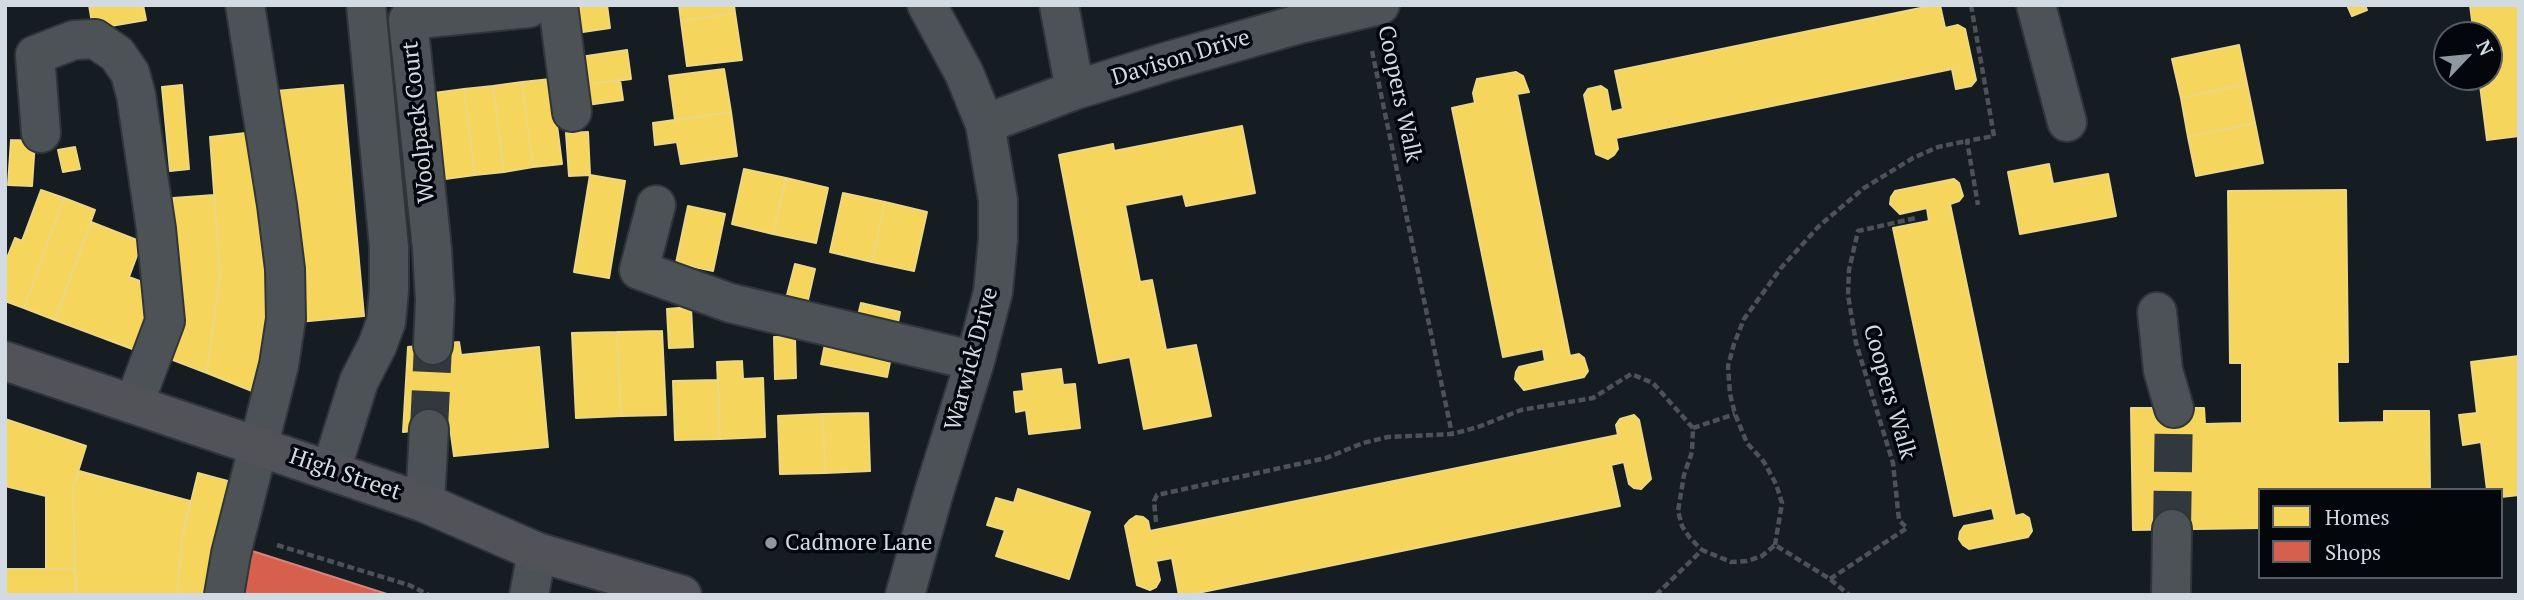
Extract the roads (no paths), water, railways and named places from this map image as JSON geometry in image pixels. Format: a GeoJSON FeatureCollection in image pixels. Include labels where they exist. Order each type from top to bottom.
{"type":"FeatureCollection","features":[{"type":"Feature","properties":{"kind":"main road","name":"High Street"},"geometry":{"type":"LineString","coordinates":[[5,361],[425,503],[537,552],[682,595]]}},
{"type":"Feature","properties":{"kind":"street"},"geometry":{"type":"LineString","coordinates":[[224,595],[236,532],[279,365],[286,319],[285,269],[264,114],[245,5]]}},
{"type":"Feature","properties":{"kind":"street"},"geometry":{"type":"LineString","coordinates":[[331,470],[359,381],[386,322],[389,290],[389,247],[366,5]]}},
{"type":"Feature","properties":{"kind":"street","name":"Warwick Drive"},"geometry":{"type":"LineString","coordinates":[[905,595],[933,492],[975,361],[993,292],[998,239],[998,200],[985,124],[964,73],[926,5]]}},
{"type":"Feature","properties":{"kind":"street"},"geometry":{"type":"LineString","coordinates":[[1059,5],[1075,90]]}},
{"type":"Feature","properties":{"kind":"street"},"geometry":{"type":"LineString","coordinates":[[2036,5],[2067,122]]}},
{"type":"Feature","properties":{"kind":"street"},"geometry":{"type":"LineString","coordinates":[[543,7],[572,112]]}},
{"type":"Feature","properties":{"kind":"street","name":"Woolpack Court"},"geometry":{"type":"LineString","coordinates":[[433,345],[435,300],[432,249],[408,20],[543,7]]}},
{"type":"Feature","properties":{"kind":"street","name":"Davison Drive"},"geometry":{"type":"LineString","coordinates":[[985,124],[1075,90],[1267,32],[1371,7]]}},
{"type":"Feature","properties":{"kind":"street"},"geometry":{"type":"LineString","coordinates":[[41,133],[35,55],[74,40],[96,39],[117,54],[130,73],[136,95],[156,229],[165,321],[134,404]]}},
{"type":"Feature","properties":{"kind":"street"},"geometry":{"type":"LineString","coordinates":[[656,205],[639,270],[730,303],[975,361]]}},
{"type":"Feature","properties":{"kind":"street"},"geometry":{"type":"LineString","coordinates":[[2157,312],[2163,370],[2174,408]]}},
{"type":"Feature","properties":{"kind":"street"},"geometry":{"type":"LineString","coordinates":[[425,503],[429,429]]}},
{"type":"Feature","properties":{"kind":"street"},"geometry":{"type":"LineString","coordinates":[[2171,595],[2172,530]]}},
{"type":"Feature","properties":{"kind":"street"},"geometry":{"type":"LineString","coordinates":[[529,595],[537,552]]}},
{"type":"Feature","properties":{"kind":"tunnel"},"geometry":{"type":"LineString","coordinates":[[429,429],[433,345]]}},
{"type":"Feature","properties":{"kind":"tunnel"},"geometry":{"type":"LineString","coordinates":[[2172,529],[2174,408]]}},
{"type":"Feature","properties":{"kind":"place","name":"Cadmore Lane"},"geometry":{"type":"Point","coordinates":[771,543]}}]}
